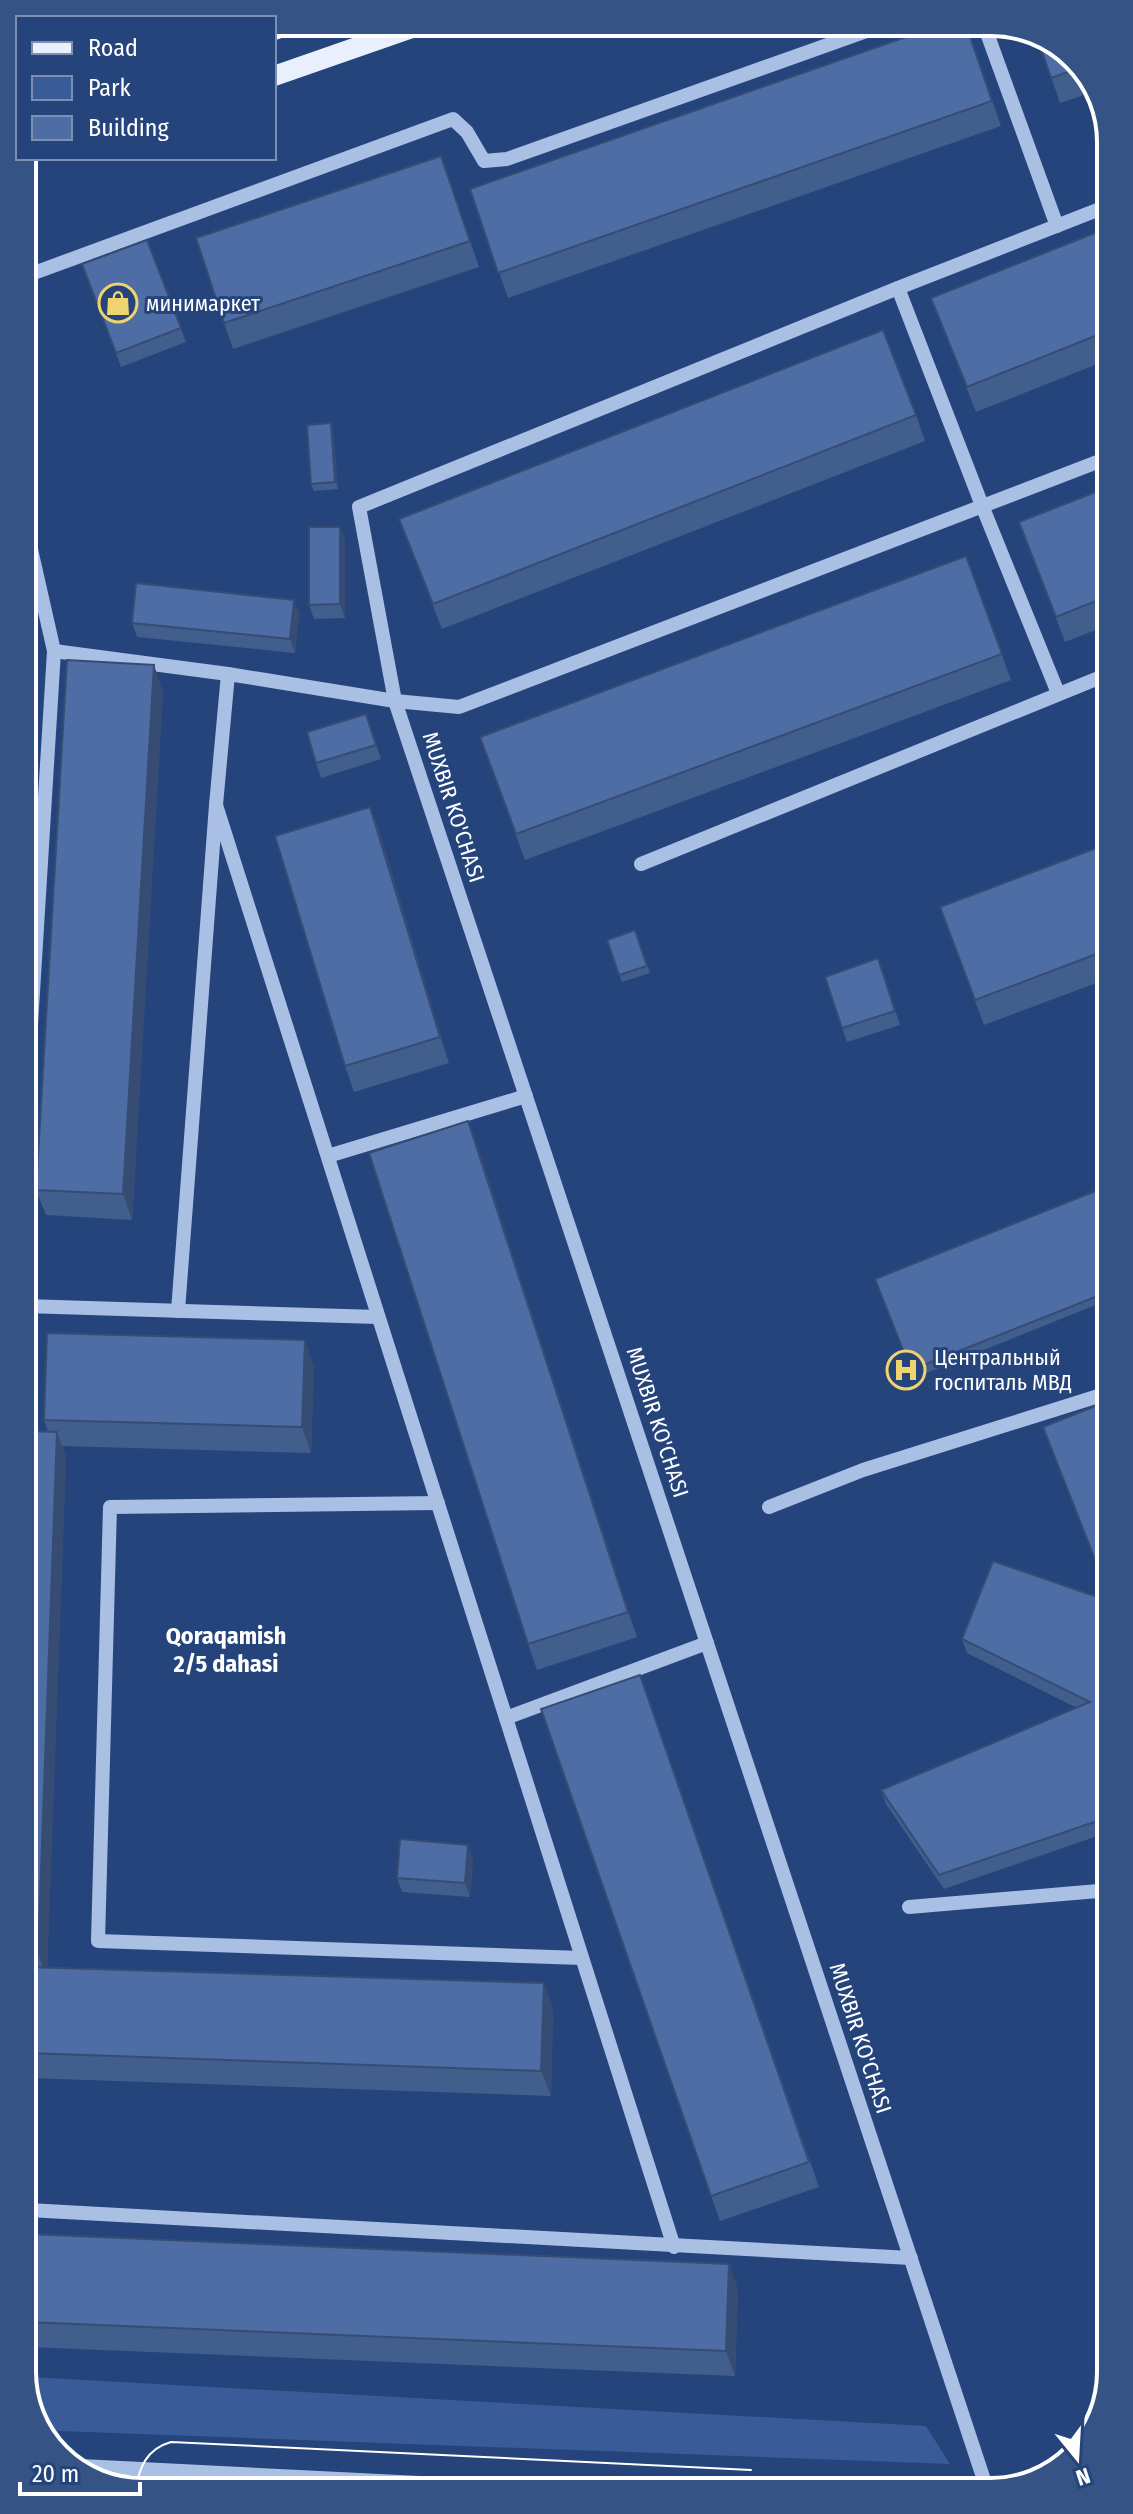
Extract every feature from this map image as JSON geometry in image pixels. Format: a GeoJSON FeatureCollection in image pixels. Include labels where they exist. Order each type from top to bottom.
{"type":"FeatureCollection","features":[{"type":"Feature","properties":{"kind":"main road"},"geometry":{"type":"LineString","coordinates":[[276,75],[389,36]]}},
{"type":"Feature","properties":{"kind":"street"},"geometry":{"type":"LineString","coordinates":[[36,272],[453,119],[467,132],[484,161],[507,159],[853,36]]}},
{"type":"Feature","properties":{"kind":"street"},"geometry":{"type":"LineString","coordinates":[[988,36],[1057,226]]}},
{"type":"Feature","properties":{"kind":"street"},"geometry":{"type":"LineString","coordinates":[[1058,693],[898,288],[1097,210]]}},
{"type":"Feature","properties":{"kind":"street","name":"MUXBIR KO'CHASI"},"geometry":{"type":"LineString","coordinates":[[898,288],[359,507],[395,701],[983,2478]]}},
{"type":"Feature","properties":{"kind":"street"},"geometry":{"type":"LineString","coordinates":[[54,651],[228,674],[395,701],[459,707],[1097,462]]}},
{"type":"Feature","properties":{"kind":"street"},"geometry":{"type":"LineString","coordinates":[[36,571],[54,651],[36,943]]}},
{"type":"Feature","properties":{"kind":"street"},"geometry":{"type":"LineString","coordinates":[[178,1311],[228,674]]}},
{"type":"Feature","properties":{"kind":"street"},"geometry":{"type":"LineString","coordinates":[[641,864],[1097,678]]}},
{"type":"Feature","properties":{"kind":"street"},"geometry":{"type":"LineString","coordinates":[[216,805],[674,2247]]}},
{"type":"Feature","properties":{"kind":"street"},"geometry":{"type":"LineString","coordinates":[[328,1156],[526,1096]]}},
{"type":"Feature","properties":{"kind":"street"},"geometry":{"type":"LineString","coordinates":[[36,1306],[378,1317]]}},
{"type":"Feature","properties":{"kind":"street"},"geometry":{"type":"LineString","coordinates":[[769,1507],[863,1470],[1097,1396]]}},
{"type":"Feature","properties":{"kind":"street"},"geometry":{"type":"LineString","coordinates":[[438,1503],[110,1507],[98,1941],[582,1958]]}},
{"type":"Feature","properties":{"kind":"street"},"geometry":{"type":"LineString","coordinates":[[506,1718],[707,1643]]}},
{"type":"Feature","properties":{"kind":"street"},"geometry":{"type":"LineString","coordinates":[[909,1907],[1097,1891]]}},
{"type":"Feature","properties":{"kind":"street"},"geometry":{"type":"LineString","coordinates":[[36,2210],[911,2258]]}},
{"type":"Feature","properties":{"kind":"street"},"geometry":{"type":"LineString","coordinates":[[95,2467],[280,2478]]}},
{"type":"Feature","properties":{"kind":"green space"},"geometry":{"type":"Polygon","coordinates":[[[37,2377],[926,2426],[950,2464],[55,2432],[50,2425],[38,2393],[37,2377]]]}},
{"type":"Feature","properties":{"kind":"building"},"geometry":{"type":"Polygon","coordinates":[[[909,36],[970,36],[992,101],[498,273],[470,189],[909,36]]]}},
{"type":"Feature","properties":{"kind":"building"},"geometry":{"type":"Polygon","coordinates":[[[1041,49],[1070,71],[1051,78],[1041,49]]]}},
{"type":"Feature","properties":{"kind":"building"},"geometry":{"type":"Polygon","coordinates":[[[441,156],[470,241],[224,323],[196,238],[441,156]]]}},
{"type":"Feature","properties":{"kind":"building"},"geometry":{"type":"Polygon","coordinates":[[[1097,232],[1097,335],[967,387],[931,298],[1097,232]]]}},
{"type":"Feature","properties":{"kind":"building"},"geometry":{"type":"Polygon","coordinates":[[[147,240],[181,328],[116,353],[82,264],[147,240]]]}},
{"type":"Feature","properties":{"kind":"building"},"geometry":{"type":"Polygon","coordinates":[[[883,330],[916,415],[433,604],[399,519],[883,330]]]}},
{"type":"Feature","properties":{"kind":"building"},"geometry":{"type":"Polygon","coordinates":[[[331,423],[335,482],[311,484],[307,425],[331,423]]]}},
{"type":"Feature","properties":{"kind":"building"},"geometry":{"type":"Polygon","coordinates":[[[1097,492],[1097,601],[1056,617],[1019,522],[1097,492]]]}},
{"type":"Feature","properties":{"kind":"building"},"geometry":{"type":"Polygon","coordinates":[[[309,527],[340,527],[340,604],[309,605],[309,527]]]}},
{"type":"Feature","properties":{"kind":"building"},"geometry":{"type":"Polygon","coordinates":[[[966,556],[1002,654],[516,834],[480,737],[966,556]]]}},
{"type":"Feature","properties":{"kind":"building"},"geometry":{"type":"Polygon","coordinates":[[[136,583],[294,600],[290,639],[132,623],[136,583]]]}},
{"type":"Feature","properties":{"kind":"building"},"geometry":{"type":"Polygon","coordinates":[[[67,660],[154,665],[123,1194],[36,1190],[67,660]]]}},
{"type":"Feature","properties":{"kind":"building"},"geometry":{"type":"Polygon","coordinates":[[[366,714],[376,745],[316,763],[307,732],[366,714]]]}},
{"type":"Feature","properties":{"kind":"building"},"geometry":{"type":"Polygon","coordinates":[[[370,807],[440,1037],[345,1066],[275,836],[370,807]]]}},
{"type":"Feature","properties":{"kind":"building"},"geometry":{"type":"Polygon","coordinates":[[[1097,848],[1097,954],[975,1000],[940,907],[1097,848]]]}},
{"type":"Feature","properties":{"kind":"building"},"geometry":{"type":"Polygon","coordinates":[[[635,930],[647,966],[619,975],[607,940],[635,930]]]}},
{"type":"Feature","properties":{"kind":"building"},"geometry":{"type":"Polygon","coordinates":[[[878,958],[895,1011],[842,1028],[825,977],[878,958]]]}},
{"type":"Feature","properties":{"kind":"building"},"geometry":{"type":"Polygon","coordinates":[[[468,1121],[628,1612],[528,1644],[369,1153],[468,1121]]]}},
{"type":"Feature","properties":{"kind":"building"},"geometry":{"type":"Polygon","coordinates":[[[1097,1190],[1097,1296],[911,1370],[875,1279],[1097,1190]]]}},
{"type":"Feature","properties":{"kind":"building"},"geometry":{"type":"Polygon","coordinates":[[[47,1333],[305,1340],[302,1427],[44,1420],[47,1333]]]}},
{"type":"Feature","properties":{"kind":"building"},"geometry":{"type":"Polygon","coordinates":[[[1097,1405],[1097,1564],[1043,1427],[1097,1405]]]}},
{"type":"Feature","properties":{"kind":"building"},"geometry":{"type":"Polygon","coordinates":[[[36,1431],[57,1432],[36,1954],[36,1431]]]}},
{"type":"Feature","properties":{"kind":"building"},"geometry":{"type":"Polygon","coordinates":[[[993,1561],[1097,1597],[1097,1821],[939,1875],[881,1790],[1090,1702],[962,1639],[993,1561]]]}},
{"type":"Feature","properties":{"kind":"building"},"geometry":{"type":"Polygon","coordinates":[[[640,1675],[809,2162],[711,2196],[541,1709],[640,1675]]]}},
{"type":"Feature","properties":{"kind":"building"},"geometry":{"type":"Polygon","coordinates":[[[400,1839],[468,1845],[465,1883],[397,1878],[400,1839]]]}},
{"type":"Feature","properties":{"kind":"building"},"geometry":{"type":"Polygon","coordinates":[[[36,1967],[544,1983],[541,2071],[36,2053],[36,1967]]]}},
{"type":"Feature","properties":{"kind":"building"},"geometry":{"type":"Polygon","coordinates":[[[36,2234],[729,2264],[726,2351],[36,2322],[36,2234]]]}},
{"type":"Feature","properties":{"kind":"tram line"},"geometry":{"type":"LineString","coordinates":[[138,2478],[145,2461],[155,2449],[171,2442],[751,2470]]}},
{"type":"Feature","properties":{"kind":"place","name":"минимаркет"},"geometry":{"type":"Point","coordinates":[118,303]}},
{"type":"Feature","properties":{"kind":"place","name":"Центральный госпиталь МВД"},"geometry":{"type":"Point","coordinates":[906,1370]}},
{"type":"Feature","properties":{"kind":"district","name":"Qoraqamish 2/5 dahasi"},"geometry":{"type":"Point","coordinates":[226,1650]}}]}
